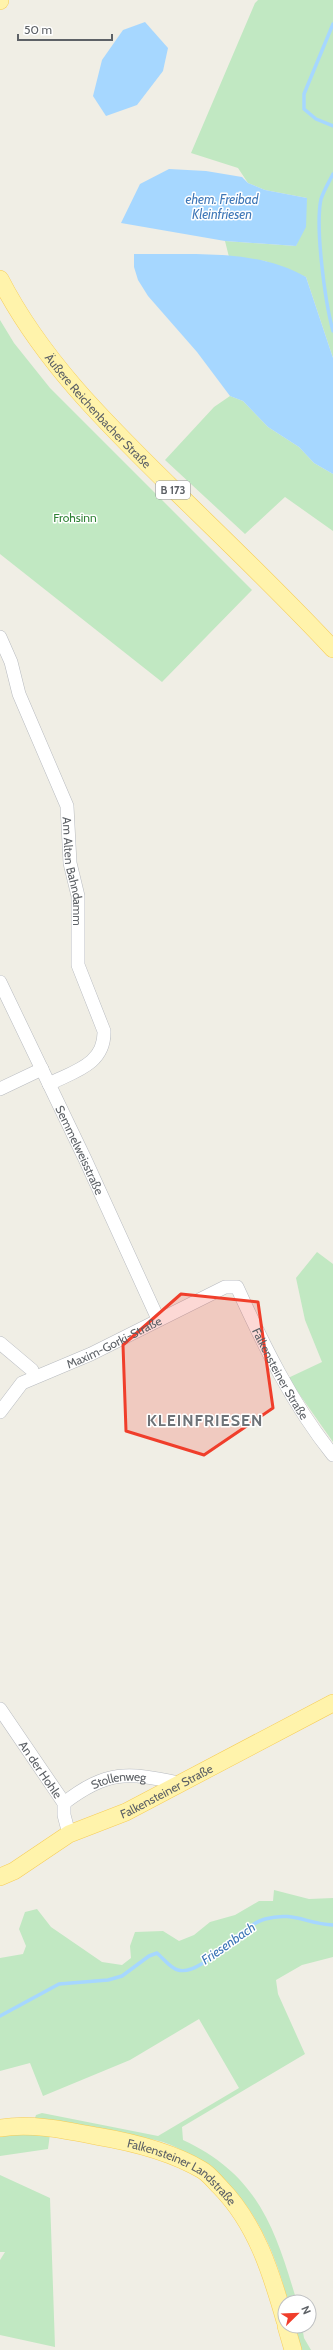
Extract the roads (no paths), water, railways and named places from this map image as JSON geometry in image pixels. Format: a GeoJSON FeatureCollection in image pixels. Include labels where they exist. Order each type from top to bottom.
{"type":"FeatureCollection","features":[{"type":"Feature","properties":{"kind":"main road","name":"Äußere Reichenbacher Straße"},"geometry":{"type":"LineString","coordinates":[[0,278],[28,328],[46,353],[98,415],[333,649]]}},
{"type":"Feature","properties":{"kind":"main road","name":"Falkensteiner Straße"},"geometry":{"type":"LineString","coordinates":[[0,1877],[14,1871],[69,1834],[126,1812],[333,1703]]}},
{"type":"Feature","properties":{"kind":"main road","name":"Falkensteiner Landstraße"},"geometry":{"type":"LineString","coordinates":[[0,2128],[48,2128],[121,2140],[165,2153],[204,2170],[241,2213],[255,2236],[272,2276],[277,2294]]}},
{"type":"Feature","properties":{"kind":"main road"},"geometry":{"type":"LineString","coordinates":[[288,2334],[293,2350]]}},
{"type":"Feature","properties":{"kind":"street","name":"Am Alten Bahndamm"},"geometry":{"type":"LineString","coordinates":[[0,637],[11,662],[19,694],[68,806],[70,863],[78,896],[78,965],[104,1031],[104,1041],[98,1055],[82,1068],[49,1084]]}},
{"type":"Feature","properties":{"kind":"street","name":"Semmelweisstraße"},"geometry":{"type":"LineString","coordinates":[[0,982],[158,1319]]}},
{"type":"Feature","properties":{"kind":"street"},"geometry":{"type":"LineString","coordinates":[[0,1089],[42,1069]]}},
{"type":"Feature","properties":{"kind":"street","name":"Maxim-Gorki-Straße"},"geometry":{"type":"LineString","coordinates":[[0,1412],[22,1383],[34,1376],[91,1354],[158,1319],[226,1287],[237,1287]]}},
{"type":"Feature","properties":{"kind":"street","name":"Falkensteiner Straße"},"geometry":{"type":"LineString","coordinates":[[237,1287],[273,1365],[320,1440],[333,1455]]}},
{"type":"Feature","properties":{"kind":"street"},"geometry":{"type":"LineString","coordinates":[[0,1344],[32,1370],[34,1376]]}},
{"type":"Feature","properties":{"kind":"street","name":"An der Hohle"},"geometry":{"type":"LineString","coordinates":[[0,1709],[64,1803],[64,1815],[69,1834]]}},
{"type":"Feature","properties":{"kind":"street","name":"Stollenweg"},"geometry":{"type":"LineString","coordinates":[[64,1803],[98,1780],[123,1775],[179,1783]]}},
{"type":"Feature","properties":{"kind":"water"},"geometry":{"type":"Polygon","coordinates":[[[145,22],[168,48],[163,71],[137,105],[106,116],[93,96],[102,60],[123,30],[145,22]]]}},
{"type":"Feature","properties":{"kind":"water","name":"ehem. Freibad Kleinfriesen"},"geometry":{"type":"Polygon","coordinates":[[[169,169],[206,171],[242,177],[248,183],[265,190],[307,198],[306,227],[296,246],[225,241],[121,223],[140,184],[169,169]]]}},
{"type":"Feature","properties":{"kind":"water"},"geometry":{"type":"Polygon","coordinates":[[[134,254],[200,254],[244,257],[266,261],[287,268],[306,277],[333,358],[333,474],[314,463],[299,447],[268,427],[243,401],[230,396],[197,352],[148,296],[138,280],[134,267],[134,254]]]}},
{"type":"Feature","properties":{"kind":"waterway","name":"Friesenbach"},"geometry":{"type":"LineString","coordinates":[[333,24],[304,94],[304,109],[316,119],[333,126]]}},
{"type":"Feature","properties":{"kind":"waterway","name":"Friesenbach"},"geometry":{"type":"LineString","coordinates":[[333,174],[321,199],[319,212],[320,245],[324,284],[333,331]]}},
{"type":"Feature","properties":{"kind":"waterway","name":"Friesenbach"},"geometry":{"type":"LineString","coordinates":[[0,2016],[59,1984],[108,1980],[122,1976],[149,1956],[157,1953],[175,1969],[188,1970],[209,1959],[244,1930],[265,1919],[284,1916],[315,1923],[333,1925]]}},
{"type":"Feature","properties":{"kind":"district","name":"KLEINFRIESEN"},"geometry":{"type":"Point","coordinates":[205,1420]}},
{"type":"Feature","properties":{"kind":"park label","name":"Frohsinn"},"geometry":{"type":"Point","coordinates":[75,517]}}]}
